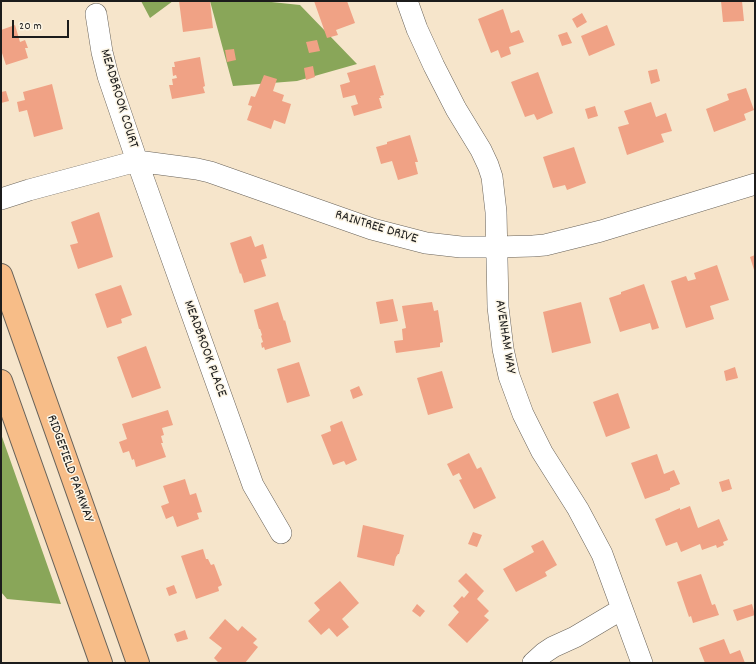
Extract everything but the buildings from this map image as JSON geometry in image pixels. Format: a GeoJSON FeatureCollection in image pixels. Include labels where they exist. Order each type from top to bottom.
{"type":"FeatureCollection","features":[{"type":"Feature","properties":{"kind":"main road","name":"RIDGEFIELD PARKWAY"},"geometry":{"type":"LineString","coordinates":[[1,275],[138,663]]}},
{"type":"Feature","properties":{"kind":"main road"},"geometry":{"type":"LineString","coordinates":[[1,381],[100,663]]}},
{"type":"Feature","properties":{"kind":"street","name":"AVENHAM WAY"},"geometry":{"type":"LineString","coordinates":[[407,1],[417,29],[434,66],[488,165],[492,177],[496,212],[498,307],[503,349],[509,376],[523,414],[542,452],[578,509],[602,554],[642,663]]}},
{"type":"Feature","properties":{"kind":"street","name":"MEADBROOK COURT"},"geometry":{"type":"LineString","coordinates":[[96,14],[102,52],[108,76],[137,161]]}},
{"type":"Feature","properties":{"kind":"street","name":"RAINTREE DRIVE"},"geometry":{"type":"LineString","coordinates":[[1,199],[137,161],[210,172],[372,229],[426,243],[461,247],[496,247],[545,245],[601,231],[755,184]]}},
{"type":"Feature","properties":{"kind":"street","name":"MEADBROOK PLACE"},"geometry":{"type":"LineString","coordinates":[[137,161],[252,485],[281,533]]}},
{"type":"Feature","properties":{"kind":"street"},"geometry":{"type":"LineString","coordinates":[[533,663],[553,647],[575,637],[622,609]]}},
{"type":"Feature","properties":{"kind":"green space"},"geometry":{"type":"Polygon","coordinates":[[[141,1],[173,1],[150,18],[141,1]]]}},
{"type":"Feature","properties":{"kind":"green space"},"geometry":{"type":"Polygon","coordinates":[[[210,1],[262,1],[300,5],[357,64],[297,81],[233,86],[210,1]]]}},
{"type":"Feature","properties":{"kind":"green space"},"geometry":{"type":"Polygon","coordinates":[[[1,434],[61,604],[7,599],[1,592],[1,434]]]}}]}
